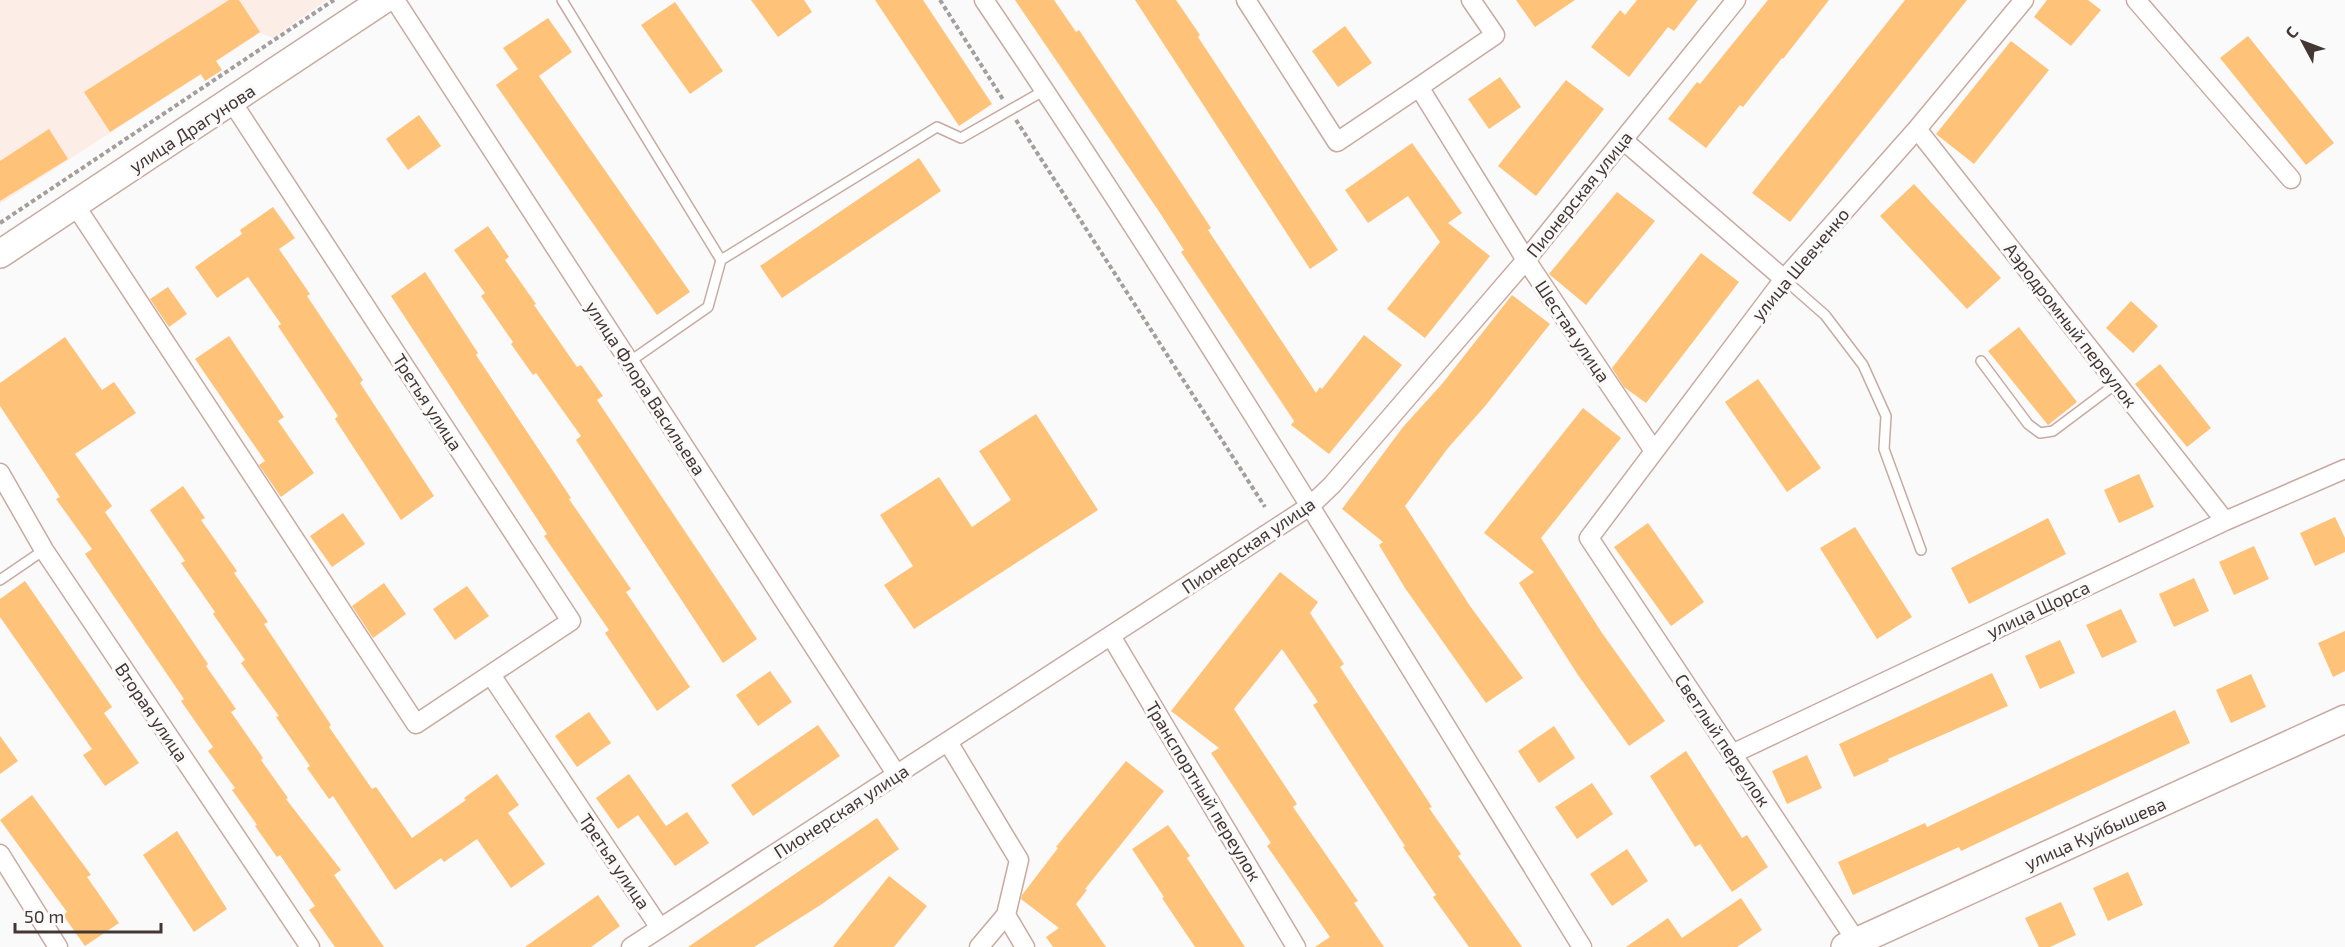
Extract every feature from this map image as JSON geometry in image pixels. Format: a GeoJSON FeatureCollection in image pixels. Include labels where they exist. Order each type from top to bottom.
{"type":"FeatureCollection","features":[{"type":"Feature","properties":{"kind":"street","name":"улица Драгунова"},"geometry":{"type":"LineString","coordinates":[[0,254],[383,0]]}},
{"type":"Feature","properties":{"kind":"street","name":"улица Флора Васильева"},"geometry":{"type":"LineString","coordinates":[[395,0],[897,775]]}},
{"type":"Feature","properties":{"kind":"street"},"geometry":{"type":"LineString","coordinates":[[984,0],[1045,90],[1310,507],[1582,947]]}},
{"type":"Feature","properties":{"kind":"street"},"geometry":{"type":"LineString","coordinates":[[1246,0],[1337,142],[1495,35],[1471,0]]}},
{"type":"Feature","properties":{"kind":"street","name":"улица Шевченко"},"geometry":{"type":"LineString","coordinates":[[1589,538],[1784,279],[1917,129],[2024,0]]}},
{"type":"Feature","properties":{"kind":"street"},"geometry":{"type":"LineString","coordinates":[[2136,0],[2291,179]]}},
{"type":"Feature","properties":{"kind":"street","name":"Пионерская улица"},"geometry":{"type":"LineString","coordinates":[[631,947],[1310,507],[1332,485],[1526,260],[1730,3]]}},
{"type":"Feature","properties":{"kind":"street","name":"Шестая улица"},"geometry":{"type":"LineString","coordinates":[[1419,87],[1526,260],[1654,451]]}},
{"type":"Feature","properties":{"kind":"street","name":"Третья улица"},"geometry":{"type":"LineString","coordinates":[[75,205],[416,724],[491,675],[571,621],[232,102]]}},
{"type":"Feature","properties":{"kind":"street","name":"Аэродромный переулок"},"geometry":{"type":"LineString","coordinates":[[1917,129],[2225,520]]}},
{"type":"Feature","properties":{"kind":"street"},"geometry":{"type":"LineString","coordinates":[[1623,140],[1784,279]]}},
{"type":"Feature","properties":{"kind":"street","name":"улица Щорса"},"geometry":{"type":"LineString","coordinates":[[1732,754],[2225,520],[2345,469]]}},
{"type":"Feature","properties":{"kind":"street","name":"Вторая улица"},"geometry":{"type":"LineString","coordinates":[[0,473],[6,491],[44,550],[310,947]]}},
{"type":"Feature","properties":{"kind":"street","name":"Светлый переулок"},"geometry":{"type":"LineString","coordinates":[[1589,538],[1732,754],[1851,944]]}},
{"type":"Feature","properties":{"kind":"street","name":"Транспортный переулок"},"geometry":{"type":"LineString","coordinates":[[1111,636],[1296,947]]}},
{"type":"Feature","properties":{"kind":"street","name":"Третья улица"},"geometry":{"type":"LineString","coordinates":[[491,675],[660,928]]}},
{"type":"Feature","properties":{"kind":"street","name":"улица Куйбышева"},"geometry":{"type":"LineString","coordinates":[[1851,944],[2345,719]]}},
{"type":"Feature","properties":{"kind":"street"},"geometry":{"type":"LineString","coordinates":[[948,742],[1020,860],[1006,915],[978,947]]}},
{"type":"Feature","properties":{"kind":"street"},"geometry":{"type":"LineString","coordinates":[[0,854],[58,947]]}},
{"type":"Feature","properties":{"kind":"street"},"geometry":{"type":"LineString","coordinates":[[1006,915],[1025,947]]}},
{"type":"Feature","properties":{"kind":"lane"},"geometry":{"type":"LineString","coordinates":[[562,0],[722,260]]}},
{"type":"Feature","properties":{"kind":"lane"},"geometry":{"type":"LineString","coordinates":[[629,362],[708,307],[722,260],[937,127],[961,138],[1045,90]]}},
{"type":"Feature","properties":{"kind":"lane"},"geometry":{"type":"LineString","coordinates":[[1784,279],[1825,315],[1863,365],[1886,416],[1884,449],[1921,550]]}},
{"type":"Feature","properties":{"kind":"lane"},"geometry":{"type":"LineString","coordinates":[[1981,361],[2028,424],[2040,433],[2054,431],[2117,383]]}},
{"type":"Feature","properties":{"kind":"lane"},"geometry":{"type":"LineString","coordinates":[[0,580],[44,550]]}},
{"type":"Feature","properties":{"kind":"path"},"geometry":{"type":"LineString","coordinates":[[0,223],[334,0]]}},
{"type":"Feature","properties":{"kind":"path"},"geometry":{"type":"LineString","coordinates":[[940,0],[1265,507]]}},
{"type":"Feature","properties":{"kind":"shaded area"},"geometry":{"type":"Polygon","coordinates":[[[0,0],[327,0],[273,38],[260,33],[216,61],[222,70],[205,81],[200,75],[0,204],[0,0]]]}},
{"type":"Feature","properties":{"kind":"building"},"geometry":{"type":"Polygon","coordinates":[[[229,0],[239,0],[260,32],[216,61],[222,70],[205,81],[201,74],[110,132],[84,92],[229,0]]]}},
{"type":"Feature","properties":{"kind":"building"},"geometry":{"type":"Polygon","coordinates":[[[751,0],[804,0],[812,12],[778,37],[751,0]]]}},
{"type":"Feature","properties":{"kind":"building"},"geometry":{"type":"Polygon","coordinates":[[[875,0],[923,0],[992,104],[959,126],[875,0]]]}},
{"type":"Feature","properties":{"kind":"building"},"geometry":{"type":"Polygon","coordinates":[[[1015,0],[1054,0],[1076,32],[1079,30],[1211,228],[1208,230],[1316,393],[1320,387],[1322,389],[1364,335],[1402,365],[1329,454],[1291,425],[1294,421],[1181,252],[1184,250],[1160,213],[1015,0]]]}},
{"type":"Feature","properties":{"kind":"building"},"geometry":{"type":"Polygon","coordinates":[[[1135,0],[1176,0],[1338,250],[1310,269],[1135,0]]]}},
{"type":"Feature","properties":{"kind":"building"},"geometry":{"type":"Polygon","coordinates":[[[1516,0],[1575,0],[1535,27],[1516,0]]]}},
{"type":"Feature","properties":{"kind":"building"},"geometry":{"type":"Polygon","coordinates":[[[1637,0],[1698,0],[1674,31],[1668,27],[1629,77],[1591,47],[1620,10],[1625,15],[1637,0]]]}},
{"type":"Feature","properties":{"kind":"building"},"geometry":{"type":"Polygon","coordinates":[[[1768,0],[1829,0],[1783,59],[1743,107],[1740,105],[1706,148],[1668,119],[1697,82],[1700,84],[1768,0]]]}},
{"type":"Feature","properties":{"kind":"building"},"geometry":{"type":"Polygon","coordinates":[[[1905,0],[1967,0],[1790,222],[1752,193],[1905,0]]]}},
{"type":"Feature","properties":{"kind":"building"},"geometry":{"type":"Polygon","coordinates":[[[2047,0],[2088,0],[2101,10],[2071,46],[2034,17],[2047,0]]]}},
{"type":"Feature","properties":{"kind":"building"},"geometry":{"type":"Polygon","coordinates":[[[675,2],[723,71],[690,94],[641,25],[675,2]]]}},
{"type":"Feature","properties":{"kind":"building"},"geometry":{"type":"Polygon","coordinates":[[[548,18],[572,52],[539,76],[690,292],[657,315],[496,85],[518,69],[503,48],[548,18]]]}},
{"type":"Feature","properties":{"kind":"building"},"geometry":{"type":"Polygon","coordinates":[[[1345,26],[1372,63],[1338,87],[1312,51],[1345,26]]]}},
{"type":"Feature","properties":{"kind":"building"},"geometry":{"type":"Polygon","coordinates":[[[2248,36],[2334,143],[2306,165],[2220,58],[2248,36]]]}},
{"type":"Feature","properties":{"kind":"building"},"geometry":{"type":"Polygon","coordinates":[[[2011,41],[2049,70],[1974,164],[1936,134],[2011,41]]]}},
{"type":"Feature","properties":{"kind":"building"},"geometry":{"type":"Polygon","coordinates":[[[1500,77],[1521,107],[1489,129],[1468,99],[1500,77]]]}},
{"type":"Feature","properties":{"kind":"building"},"geometry":{"type":"Polygon","coordinates":[[[1566,80],[1604,109],[1536,196],[1498,166],[1566,80]]]}},
{"type":"Feature","properties":{"kind":"building"},"geometry":{"type":"Polygon","coordinates":[[[419,115],[441,146],[408,170],[386,139],[419,115]]]}},
{"type":"Feature","properties":{"kind":"building"},"geometry":{"type":"Polygon","coordinates":[[[49,129],[68,159],[0,201],[0,161],[49,129]]]}},
{"type":"Feature","properties":{"kind":"building"},"geometry":{"type":"Polygon","coordinates":[[[1412,143],[1462,213],[1448,223],[1490,256],[1425,338],[1387,309],[1440,242],[1408,196],[1368,223],[1345,190],[1412,143]]]}},
{"type":"Feature","properties":{"kind":"building"},"geometry":{"type":"Polygon","coordinates":[[[919,158],[941,191],[782,298],[760,266],[919,158]]]}},
{"type":"Feature","properties":{"kind":"building"},"geometry":{"type":"Polygon","coordinates":[[[1914,184],[2001,278],[1967,309],[1880,216],[1914,184]]]}},
{"type":"Feature","properties":{"kind":"building"},"geometry":{"type":"Polygon","coordinates":[[[1617,192],[1655,221],[1586,305],[1549,274],[1617,192]]]}},
{"type":"Feature","properties":{"kind":"building"},"geometry":{"type":"Polygon","coordinates":[[[273,207],[295,238],[279,249],[310,294],[307,296],[363,380],[360,383],[434,496],[401,520],[335,419],[338,416],[278,326],[281,324],[248,277],[217,298],[195,267],[242,234],[240,230],[273,207]]]}},
{"type":"Feature","properties":{"kind":"building"},"geometry":{"type":"Polygon","coordinates":[[[488,226],[509,257],[505,260],[536,304],[534,305],[577,367],[581,365],[603,396],[597,400],[757,639],[723,663],[576,440],[581,436],[536,373],[533,375],[511,344],[513,342],[481,296],[485,293],[454,250],[488,226]]]}},
{"type":"Feature","properties":{"kind":"building"},"geometry":{"type":"Polygon","coordinates":[[[1701,253],[1739,282],[1646,403],[1624,387],[1612,368],[1701,253]]]}},
{"type":"Feature","properties":{"kind":"building"},"geometry":{"type":"Polygon","coordinates":[[[425,272],[478,353],[476,355],[571,498],[569,499],[631,589],[626,592],[690,687],[657,711],[605,633],[609,630],[544,536],[547,534],[391,296],[425,272]]]}},
{"type":"Feature","properties":{"kind":"building"},"geometry":{"type":"Polygon","coordinates":[[[168,287],[187,314],[169,327],[150,299],[168,287]]]}},
{"type":"Feature","properties":{"kind":"building"},"geometry":{"type":"Polygon","coordinates":[[[1512,295],[1550,324],[1486,405],[1448,448],[1405,506],[1470,606],[1523,678],[1486,703],[1405,588],[1379,545],[1383,542],[1342,509],[1403,427],[1442,384],[1512,295]]]}},
{"type":"Feature","properties":{"kind":"building"},"geometry":{"type":"Polygon","coordinates":[[[2131,301],[2158,326],[2133,353],[2106,328],[2131,301]]]}},
{"type":"Feature","properties":{"kind":"building"},"geometry":{"type":"Polygon","coordinates":[[[2019,327],[2077,402],[2048,425],[1988,351],[2019,327]]]}},
{"type":"Feature","properties":{"kind":"building"},"geometry":{"type":"Polygon","coordinates":[[[229,336],[284,417],[278,421],[314,473],[281,497],[259,465],[265,461],[195,359],[229,336]]]}},
{"type":"Feature","properties":{"kind":"building"},"geometry":{"type":"Polygon","coordinates":[[[65,337],[102,390],[114,382],[136,413],[75,454],[112,506],[105,512],[208,664],[206,666],[236,709],[231,712],[263,758],[261,760],[288,798],[286,799],[341,870],[334,875],[384,947],[335,947],[309,910],[315,906],[280,855],[277,857],[255,826],[257,825],[232,790],[235,788],[208,751],[213,747],[181,701],[184,699],[85,554],[92,549],[56,499],[60,497],[0,406],[0,383],[65,337]]]}},
{"type":"Feature","properties":{"kind":"building"},"geometry":{"type":"Polygon","coordinates":[[[2160,364],[2211,428],[2187,447],[2135,384],[2160,364]]]}},
{"type":"Feature","properties":{"kind":"building"},"geometry":{"type":"Polygon","coordinates":[[[1758,379],[1821,468],[1787,492],[1725,402],[1758,379]]]}},
{"type":"Feature","properties":{"kind":"building"},"geometry":{"type":"Polygon","coordinates":[[[1583,408],[1621,438],[1541,538],[1602,633],[1665,721],[1629,746],[1578,675],[1519,583],[1534,572],[1484,533],[1583,408]]]}},
{"type":"Feature","properties":{"kind":"building"},"geometry":{"type":"Polygon","coordinates":[[[1036,414],[1098,510],[914,629],[884,585],[913,566],[880,515],[939,477],[972,527],[1011,500],[979,451],[1036,414]]]}},
{"type":"Feature","properties":{"kind":"building"},"geometry":{"type":"Polygon","coordinates":[[[2139,474],[2154,507],[2119,523],[2104,490],[2139,474]]]}},
{"type":"Feature","properties":{"kind":"building"},"geometry":{"type":"Polygon","coordinates":[[[183,486],[205,518],[201,520],[237,571],[234,573],[268,622],[264,624],[331,725],[329,727],[372,789],[376,787],[412,838],[466,800],[464,798],[497,774],[519,805],[508,813],[545,864],[511,888],[477,839],[444,862],[441,858],[395,890],[333,796],[329,799],[307,768],[310,766],[276,717],[279,716],[241,663],[245,660],[213,614],[215,612],[181,563],[185,561],[150,510],[183,486]]]}},
{"type":"Feature","properties":{"kind":"building"},"geometry":{"type":"Polygon","coordinates":[[[343,513],[365,544],[332,567],[310,536],[343,513]]]}},
{"type":"Feature","properties":{"kind":"building"},"geometry":{"type":"Polygon","coordinates":[[[2335,517],[2345,538],[2345,552],[2315,566],[2300,533],[2335,517]]]}},
{"type":"Feature","properties":{"kind":"building"},"geometry":{"type":"Polygon","coordinates":[[[2048,518],[2066,554],[1969,604],[1951,568],[2048,518]]]}},
{"type":"Feature","properties":{"kind":"building"},"geometry":{"type":"Polygon","coordinates":[[[1648,523],[1704,602],[1671,626],[1614,547],[1648,523]]]}},
{"type":"Feature","properties":{"kind":"building"},"geometry":{"type":"Polygon","coordinates":[[[1855,527],[1912,617],[1877,639],[1820,548],[1855,527]]]}},
{"type":"Feature","properties":{"kind":"building"},"geometry":{"type":"Polygon","coordinates":[[[2254,546],[2269,579],[2234,595],[2219,562],[2254,546]]]}},
{"type":"Feature","properties":{"kind":"building"},"geometry":{"type":"Polygon","coordinates":[[[1280,572],[1318,602],[1310,613],[1344,664],[1340,667],[1432,807],[1429,808],[1461,854],[1458,856],[1522,947],[1469,947],[1433,897],[1436,895],[1313,705],[1318,702],[1282,649],[1234,709],[1297,804],[1293,807],[1358,901],[1354,903],[1384,947],[1315,947],[1330,937],[1267,846],[1271,843],[1211,753],[1219,748],[1171,711],[1280,572]]]}},
{"type":"Feature","properties":{"kind":"building"},"geometry":{"type":"Polygon","coordinates":[[[2194,578],[2209,611],[2174,627],[2159,594],[2194,578]]]}},
{"type":"Feature","properties":{"kind":"building"},"geometry":{"type":"Polygon","coordinates":[[[25,581],[112,707],[104,713],[139,763],[105,786],[83,755],[92,749],[0,617],[0,599],[25,581]]]}},
{"type":"Feature","properties":{"kind":"building"},"geometry":{"type":"Polygon","coordinates":[[[384,583],[406,614],[373,638],[352,606],[384,583]]]}},
{"type":"Feature","properties":{"kind":"building"},"geometry":{"type":"Polygon","coordinates":[[[467,586],[489,616],[455,640],[433,609],[467,586]]]}},
{"type":"Feature","properties":{"kind":"building"},"geometry":{"type":"Polygon","coordinates":[[[2121,609],[2137,642],[2102,658],[2086,625],[2121,609]]]}},
{"type":"Feature","properties":{"kind":"building"},"geometry":{"type":"Polygon","coordinates":[[[2345,631],[2345,671],[2333,677],[2318,643],[2345,631]]]}},
{"type":"Feature","properties":{"kind":"building"},"geometry":{"type":"Polygon","coordinates":[[[2060,640],[2075,673],[2040,689],[2025,656],[2060,640]]]}},
{"type":"Feature","properties":{"kind":"building"},"geometry":{"type":"Polygon","coordinates":[[[770,671],[792,702],[758,726],[736,695],[770,671]]]}},
{"type":"Feature","properties":{"kind":"building"},"geometry":{"type":"Polygon","coordinates":[[[1992,673],[2008,706],[1888,759],[1889,761],[1854,777],[1839,744],[1992,673]]]}},
{"type":"Feature","properties":{"kind":"building"},"geometry":{"type":"Polygon","coordinates":[[[2251,674],[2266,707],[2231,723],[2216,690],[2251,674]]]}},
{"type":"Feature","properties":{"kind":"building"},"geometry":{"type":"Polygon","coordinates":[[[2175,710],[2190,743],[1961,851],[1959,847],[1853,895],[1838,862],[1925,823],[1927,827],[2175,710]]]}},
{"type":"Feature","properties":{"kind":"building"},"geometry":{"type":"Polygon","coordinates":[[[589,712],[611,743],[577,767],[555,736],[589,712]]]}},
{"type":"Feature","properties":{"kind":"building"},"geometry":{"type":"Polygon","coordinates":[[[818,725],[840,756],[753,816],[731,785],[818,725]]]}},
{"type":"Feature","properties":{"kind":"building"},"geometry":{"type":"Polygon","coordinates":[[[1554,726],[1575,758],[1539,783],[1518,751],[1554,726]]]}},
{"type":"Feature","properties":{"kind":"building"},"geometry":{"type":"Polygon","coordinates":[[[0,736],[18,761],[0,774],[0,736]]]}},
{"type":"Feature","properties":{"kind":"building"},"geometry":{"type":"Polygon","coordinates":[[[1686,751],[1742,838],[1747,835],[1768,867],[1732,892],[1700,844],[1695,847],[1650,776],[1686,751]]]}},
{"type":"Feature","properties":{"kind":"building"},"geometry":{"type":"Polygon","coordinates":[[[1807,755],[1822,788],[1787,804],[1772,771],[1807,755]]]}},
{"type":"Feature","properties":{"kind":"building"},"geometry":{"type":"Polygon","coordinates":[[[1126,761],[1164,791],[1085,889],[1087,890],[1076,904],[1106,947],[1053,947],[1046,937],[1059,928],[1021,899],[1022,895],[1058,848],[1056,847],[1126,761]]]}},
{"type":"Feature","properties":{"kind":"building"},"geometry":{"type":"Polygon","coordinates":[[[629,774],[666,826],[687,812],[709,843],[675,866],[638,815],[618,829],[596,798],[629,774]]]}},
{"type":"Feature","properties":{"kind":"building"},"geometry":{"type":"Polygon","coordinates":[[[1592,783],[1613,814],[1577,839],[1555,807],[1592,783]]]}},
{"type":"Feature","properties":{"kind":"building"},"geometry":{"type":"Polygon","coordinates":[[[32,795],[91,875],[87,877],[119,923],[85,946],[63,915],[67,912],[0,820],[32,795]]]}},
{"type":"Feature","properties":{"kind":"building"},"geometry":{"type":"Polygon","coordinates":[[[877,818],[899,849],[822,904],[754,947],[688,947],[877,818]]]}},
{"type":"Feature","properties":{"kind":"building"},"geometry":{"type":"Polygon","coordinates":[[[1168,825],[1190,856],[1187,858],[1245,947],[1195,947],[1162,898],[1164,897],[1132,849],[1168,825]]]}},
{"type":"Feature","properties":{"kind":"building"},"geometry":{"type":"Polygon","coordinates":[[[177,831],[227,909],[194,932],[143,855],[177,831]]]}},
{"type":"Feature","properties":{"kind":"building"},"geometry":{"type":"Polygon","coordinates":[[[1627,849],[1648,881],[1612,906],[1590,874],[1627,849]]]}},
{"type":"Feature","properties":{"kind":"building"},"geometry":{"type":"Polygon","coordinates":[[[2128,872],[2143,905],[2108,921],[2093,888],[2128,872]]]}},
{"type":"Feature","properties":{"kind":"building"},"geometry":{"type":"Polygon","coordinates":[[[889,876],[927,906],[894,947],[833,947],[889,876]]]}},
{"type":"Feature","properties":{"kind":"building"},"geometry":{"type":"Polygon","coordinates":[[[598,895],[620,926],[591,947],[525,947],[598,895]]]}},
{"type":"Feature","properties":{"kind":"building"},"geometry":{"type":"Polygon","coordinates":[[[1741,898],[1762,930],[1737,947],[1626,947],[1668,918],[1682,938],[1741,898]]]}},
{"type":"Feature","properties":{"kind":"building"},"geometry":{"type":"Polygon","coordinates":[[[2061,902],[2076,935],[2050,947],[2039,947],[2025,918],[2061,902]]]}}]}
